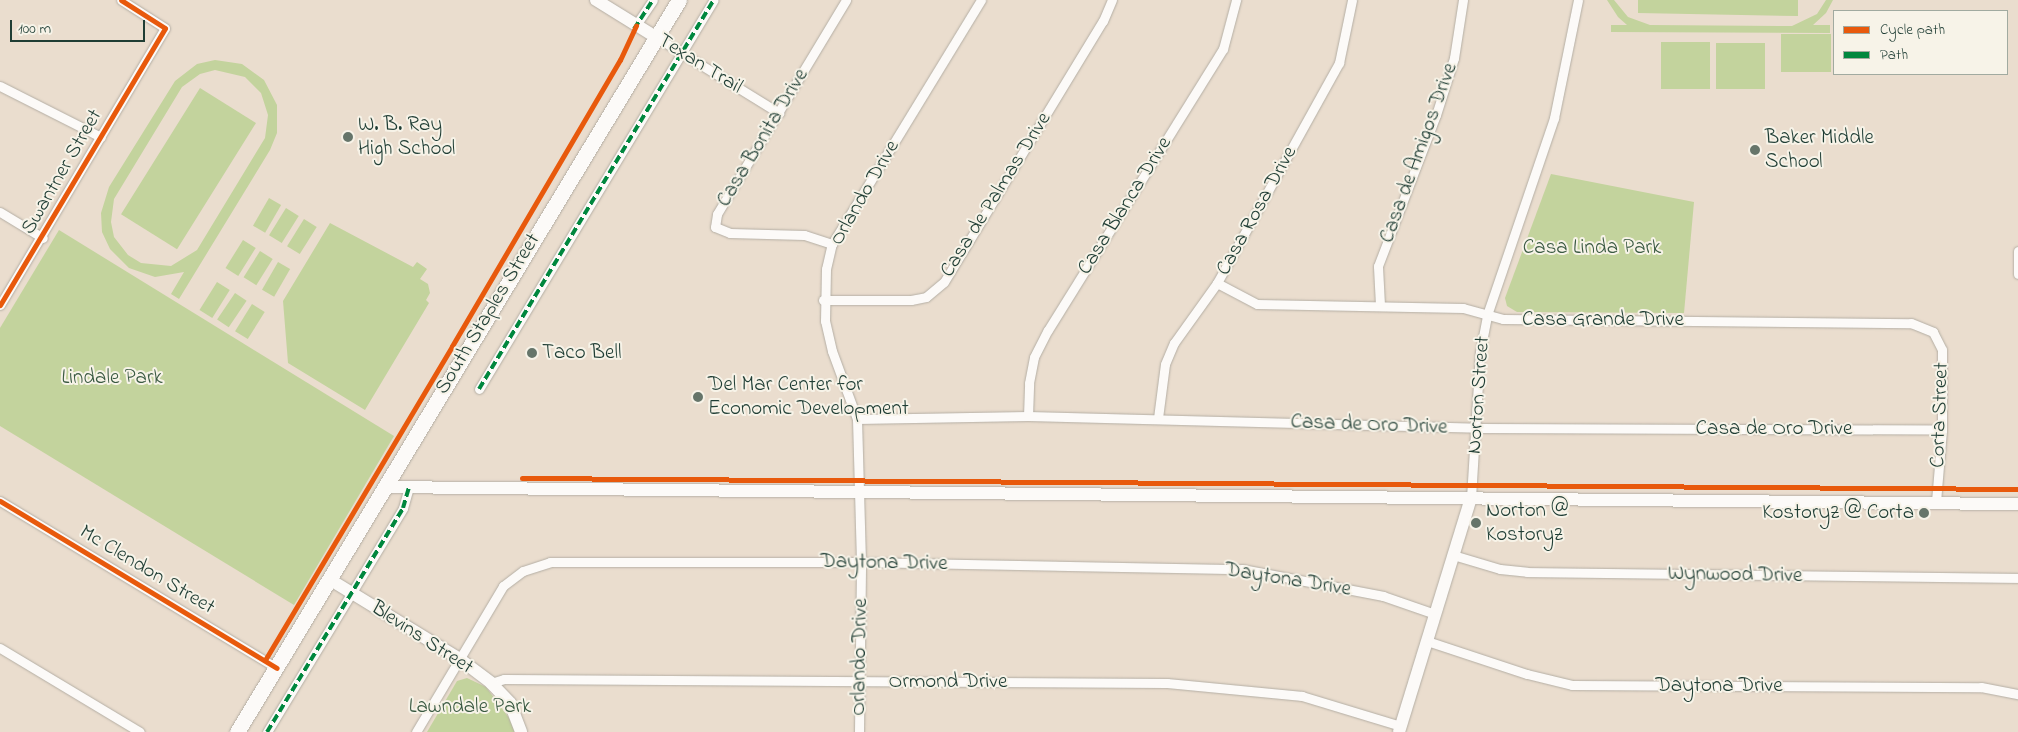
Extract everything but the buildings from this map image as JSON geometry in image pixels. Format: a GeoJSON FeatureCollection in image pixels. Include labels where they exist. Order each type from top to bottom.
{"type":"FeatureCollection","features":[{"type":"Feature","properties":{"kind":"main road","name":"Texan Trail"},"geometry":{"type":"LineString","coordinates":[[596,0],[656,37]]}},
{"type":"Feature","properties":{"kind":"main road","name":"South Staples Street"},"geometry":{"type":"LineString","coordinates":[[237,732],[679,0]]}},
{"type":"Feature","properties":{"kind":"main road"},"geometry":{"type":"LineString","coordinates":[[384,487],[1936,501],[2018,504]]}},
{"type":"Feature","properties":{"kind":"main road","name":"Norton Street"},"geometry":{"type":"LineString","coordinates":[[1400,729],[1471,498]]}},
{"type":"Feature","properties":{"kind":"main road","name":"Blevins Street"},"geometry":{"type":"LineString","coordinates":[[329,579],[461,660],[492,683],[510,703],[521,732]]}},
{"type":"Feature","properties":{"kind":"street","name":"Swantner Street"},"geometry":{"type":"LineString","coordinates":[[0,305],[43,238],[165,28],[121,0]]}},
{"type":"Feature","properties":{"kind":"street"},"geometry":{"type":"LineString","coordinates":[[636,25],[653,0]]}},
{"type":"Feature","properties":{"kind":"street"},"geometry":{"type":"LineString","coordinates":[[479,389],[714,0]]}},
{"type":"Feature","properties":{"kind":"street","name":"Casa Bonita Drive"},"geometry":{"type":"LineString","coordinates":[[832,244],[804,234],[730,233],[715,227],[717,214],[846,0]]}},
{"type":"Feature","properties":{"kind":"street","name":"Orlando Drive"},"geometry":{"type":"LineString","coordinates":[[859,732],[860,490],[856,419],[832,351],[823,300],[832,244],[981,0]]}},
{"type":"Feature","properties":{"kind":"street","name":"Casa de Palmas Drive"},"geometry":{"type":"LineString","coordinates":[[823,300],[911,300],[926,297],[944,282],[1104,21],[1112,0]]}},
{"type":"Feature","properties":{"kind":"street","name":"Casa Blanca Drive"},"geometry":{"type":"LineString","coordinates":[[1028,416],[1029,383],[1034,357],[1223,49],[1236,0]]}},
{"type":"Feature","properties":{"kind":"street","name":"Casa Rosa Drive"},"geometry":{"type":"LineString","coordinates":[[1158,418],[1164,364],[1174,344],[1217,283],[1340,62],[1352,0]]}},
{"type":"Feature","properties":{"kind":"street","name":"Casa de Amigos Drive"},"geometry":{"type":"LineString","coordinates":[[1380,305],[1378,266],[1436,115],[1454,58],[1463,0]]}},
{"type":"Feature","properties":{"kind":"street","name":"Norton Street"},"geometry":{"type":"LineString","coordinates":[[1471,498],[1478,428],[1480,352],[1487,315],[1554,118],[1578,0]]}},
{"type":"Feature","properties":{"kind":"street","name":"Texan Trail"},"geometry":{"type":"LineString","coordinates":[[656,37],[779,113]]}},
{"type":"Feature","properties":{"kind":"street"},"geometry":{"type":"LineString","coordinates":[[0,86],[101,137]]}},
{"type":"Feature","properties":{"kind":"street"},"geometry":{"type":"LineString","coordinates":[[0,212],[43,238]]}},
{"type":"Feature","properties":{"kind":"street"},"geometry":{"type":"LineString","coordinates":[[2018,251],[2018,274]]}},
{"type":"Feature","properties":{"kind":"street","name":"Casa Grande Drive"},"geometry":{"type":"LineString","coordinates":[[1217,283],[1257,304],[1463,308],[1503,320],[1911,323],[1933,332]]}},
{"type":"Feature","properties":{"kind":"street","name":"Corta Street"},"geometry":{"type":"LineString","coordinates":[[1933,332],[1942,350],[1942,430],[1936,501]]}},
{"type":"Feature","properties":{"kind":"street","name":"Casa de Oro Drive"},"geometry":{"type":"LineString","coordinates":[[856,419],[1028,416],[1478,428],[1942,430]]}},
{"type":"Feature","properties":{"kind":"street"},"geometry":{"type":"LineString","coordinates":[[267,732],[404,508],[409,487]]}},
{"type":"Feature","properties":{"kind":"street","name":"Mc Clendon Street"},"geometry":{"type":"LineString","coordinates":[[0,501],[277,668]]}},
{"type":"Feature","properties":{"kind":"street","name":"Wynwood Drive"},"geometry":{"type":"LineString","coordinates":[[1453,556],[1500,569],[1527,572],[2018,578]]}},
{"type":"Feature","properties":{"kind":"street","name":"Daytona Drive"},"geometry":{"type":"LineString","coordinates":[[416,732],[461,660],[503,586],[524,571],[550,562],[861,562],[1242,569],[1383,596],[1435,614]]}},
{"type":"Feature","properties":{"kind":"street","name":"Daytona Drive"},"geometry":{"type":"LineString","coordinates":[[1427,641],[1527,674],[1572,685],[1981,687],[2018,694]]}},
{"type":"Feature","properties":{"kind":"street"},"geometry":{"type":"LineString","coordinates":[[0,648],[140,732]]}},
{"type":"Feature","properties":{"kind":"street","name":"Ormond Drive"},"geometry":{"type":"LineString","coordinates":[[492,683],[504,679],[1168,683],[1232,687],[1302,696],[1400,729]]}},
{"type":"Feature","properties":{"kind":"green space"},"geometry":{"type":"Polygon","coordinates":[[[1607,0],[1614,0],[1628,17],[1650,25],[1792,26],[1817,14],[1826,0],[1833,0],[1826,13],[1813,25],[1830,25],[1830,33],[1611,32],[1611,25],[1627,25],[1618,17],[1607,0]]]}},
{"type":"Feature","properties":{"kind":"green space"},"geometry":{"type":"Polygon","coordinates":[[[1638,0],[1798,0],[1798,16],[1638,13],[1638,0]]]}},
{"type":"Feature","properties":{"kind":"green space"},"geometry":{"type":"Polygon","coordinates":[[[1781,34],[1831,34],[1831,72],[1781,72],[1781,34]]]}},
{"type":"Feature","properties":{"kind":"green space"},"geometry":{"type":"Polygon","coordinates":[[[1661,42],[1710,42],[1710,89],[1661,89],[1661,42]]]}},
{"type":"Feature","properties":{"kind":"green space"},"geometry":{"type":"Polygon","coordinates":[[[1716,43],[1765,43],[1765,89],[1716,89],[1716,43]]]}},
{"type":"Feature","properties":{"kind":"green space"},"geometry":{"type":"Polygon","coordinates":[[[215,60],[242,64],[264,80],[277,105],[277,133],[270,150],[179,299],[171,294],[184,272],[155,277],[129,268],[110,249],[102,232],[101,213],[109,187],[175,81],[197,64],[215,60]],[[215,70],[200,74],[182,87],[114,199],[111,222],[114,237],[128,255],[141,263],[171,266],[197,250],[265,138],[268,115],[261,93],[245,77],[215,70]]]}},
{"type":"Feature","properties":{"kind":"green space"},"geometry":{"type":"Polygon","coordinates":[[[200,88],[256,123],[177,249],[121,214],[200,88]]]}},
{"type":"Feature","properties":{"kind":"green space","name":"Casa Linda Park"},"geometry":{"type":"Polygon","coordinates":[[[1551,174],[1694,202],[1684,313],[1517,312],[1507,306],[1505,298],[1551,174]]]}},
{"type":"Feature","properties":{"kind":"green space"},"geometry":{"type":"Polygon","coordinates":[[[269,198],[281,205],[265,233],[253,226],[269,198]]]}},
{"type":"Feature","properties":{"kind":"green space"},"geometry":{"type":"Polygon","coordinates":[[[286,208],[299,216],[282,243],[269,235],[286,208]]]}},
{"type":"Feature","properties":{"kind":"green space"},"geometry":{"type":"Polygon","coordinates":[[[304,219],[317,227],[300,254],[287,246],[304,219]]]}},
{"type":"Feature","properties":{"kind":"green space"},"geometry":{"type":"Polygon","coordinates":[[[330,223],[413,267],[417,262],[427,269],[420,279],[428,284],[430,293],[426,300],[429,303],[365,410],[288,363],[283,301],[330,223]]]}},
{"type":"Feature","properties":{"kind":"green space","name":"Lindale Park"},"geometry":{"type":"Polygon","coordinates":[[[59,230],[394,436],[294,605],[0,426],[0,328],[59,230]]]}},
{"type":"Feature","properties":{"kind":"green space"},"geometry":{"type":"Polygon","coordinates":[[[243,240],[256,248],[238,276],[226,268],[243,240]]]}},
{"type":"Feature","properties":{"kind":"green space"},"geometry":{"type":"Polygon","coordinates":[[[260,251],[273,259],[256,285],[244,277],[260,251]]]}},
{"type":"Feature","properties":{"kind":"green space"},"geometry":{"type":"Polygon","coordinates":[[[278,262],[290,269],[274,297],[262,290],[278,262]]]}},
{"type":"Feature","properties":{"kind":"green space"},"geometry":{"type":"Polygon","coordinates":[[[217,282],[230,290],[212,318],[200,310],[217,282]]]}},
{"type":"Feature","properties":{"kind":"green space"},"geometry":{"type":"Polygon","coordinates":[[[235,293],[247,301],[229,327],[217,320],[235,293]]]}},
{"type":"Feature","properties":{"kind":"green space"},"geometry":{"type":"Polygon","coordinates":[[[252,304],[265,312],[248,339],[235,331],[252,304]]]}},
{"type":"Feature","properties":{"kind":"green space","name":"Lawndale Park"},"geometry":{"type":"Polygon","coordinates":[[[467,678],[486,687],[509,718],[515,732],[427,732],[457,681],[467,678]]]}},
{"type":"Feature","properties":{"kind":"marked path"},"geometry":{"type":"LineString","coordinates":[[634,29],[653,0]]}},
{"type":"Feature","properties":{"kind":"marked path"},"geometry":{"type":"LineString","coordinates":[[479,389],[714,0]]}},
{"type":"Feature","properties":{"kind":"marked path"},"geometry":{"type":"LineString","coordinates":[[267,732],[403,508],[409,487]]}},
{"type":"Feature","properties":{"kind":"cycle path"},"geometry":{"type":"LineString","coordinates":[[0,305],[165,28],[121,0]]}},
{"type":"Feature","properties":{"kind":"cycle path"},"geometry":{"type":"LineString","coordinates":[[265,660],[620,60],[636,25]]}},
{"type":"Feature","properties":{"kind":"cycle path"},"geometry":{"type":"LineString","coordinates":[[522,478],[2018,489]]}},
{"type":"Feature","properties":{"kind":"cycle path"},"geometry":{"type":"LineString","coordinates":[[0,501],[277,668]]}},
{"type":"Feature","properties":{"kind":"place","name":"W. B. Ray High School"},"geometry":{"type":"Point","coordinates":[348,137]}},
{"type":"Feature","properties":{"kind":"place","name":"Baker Middle School"},"geometry":{"type":"Point","coordinates":[1755,150]}},
{"type":"Feature","properties":{"kind":"place","name":"Taco Bell"},"geometry":{"type":"Point","coordinates":[532,353]}},
{"type":"Feature","properties":{"kind":"place","name":"Del Mar Center for Economic Development"},"geometry":{"type":"Point","coordinates":[698,397]}},
{"type":"Feature","properties":{"kind":"place","name":"Kostoryz @ Corta"},"geometry":{"type":"Point","coordinates":[1924,513]}},
{"type":"Feature","properties":{"kind":"place","name":"Norton @ Kostoryz"},"geometry":{"type":"Point","coordinates":[1476,523]}}]}
